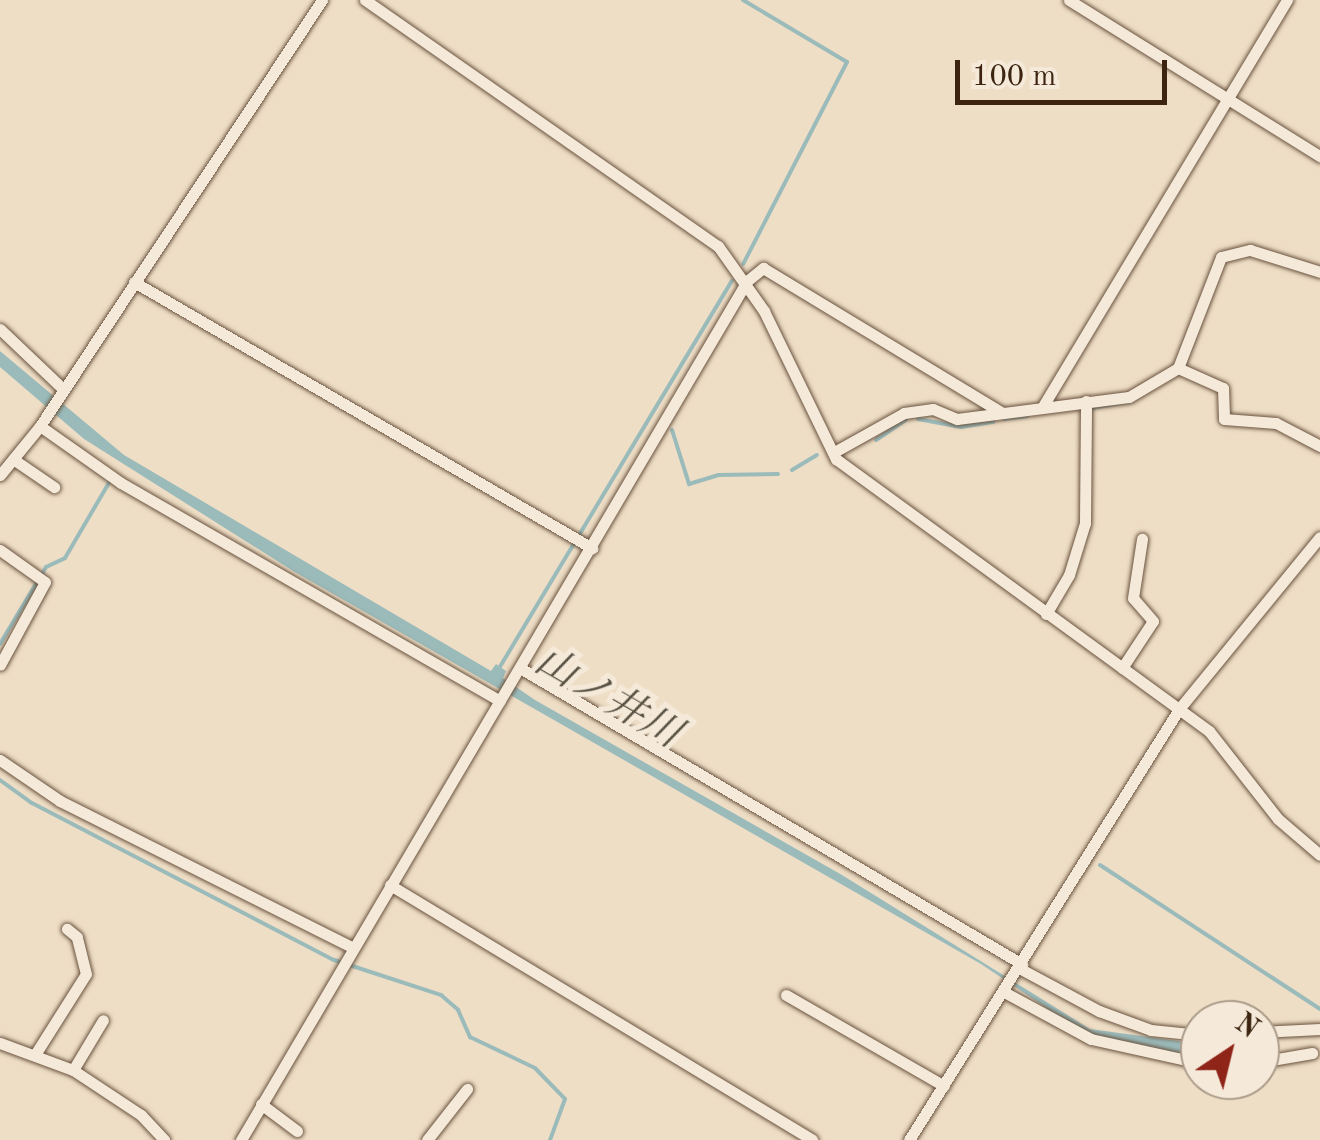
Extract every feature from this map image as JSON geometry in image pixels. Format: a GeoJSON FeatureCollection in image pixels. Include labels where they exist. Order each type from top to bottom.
{"type":"FeatureCollection","features":[{"type":"Feature","properties":{"kind":"street"},"geometry":{"type":"LineString","coordinates":[[0,475],[40,426],[322,0]]}},
{"type":"Feature","properties":{"kind":"street"},"geometry":{"type":"LineString","coordinates":[[364,0],[702,232],[748,281],[807,408],[836,451],[836,459],[1209,730],[1278,819],[1320,855]]}},
{"type":"Feature","properties":{"kind":"street"},"geometry":{"type":"LineString","coordinates":[[1069,0],[1320,156]]}},
{"type":"Feature","properties":{"kind":"street"},"geometry":{"type":"LineString","coordinates":[[1042,406],[1287,0]]}},
{"type":"Feature","properties":{"kind":"street"},"geometry":{"type":"LineString","coordinates":[[836,451],[904,413],[933,409],[957,419],[1129,396],[1178,368],[1221,258],[1250,250],[1320,272]]}},
{"type":"Feature","properties":{"kind":"street"},"geometry":{"type":"LineString","coordinates":[[240,1140],[748,281],[763,268],[1002,412]]}},
{"type":"Feature","properties":{"kind":"street"},"geometry":{"type":"LineString","coordinates":[[134,282],[592,548]]}},
{"type":"Feature","properties":{"kind":"street"},"geometry":{"type":"LineString","coordinates":[[0,329],[62,388]]}},
{"type":"Feature","properties":{"kind":"street"},"geometry":{"type":"LineString","coordinates":[[1178,368],[1223,388],[1224,419],[1276,423],[1320,446]]}},
{"type":"Feature","properties":{"kind":"street"},"geometry":{"type":"LineString","coordinates":[[1046,614],[1069,575],[1085,523],[1086,401]]}},
{"type":"Feature","properties":{"kind":"street"},"geometry":{"type":"LineString","coordinates":[[40,426],[137,492],[500,701]]}},
{"type":"Feature","properties":{"kind":"street"},"geometry":{"type":"LineString","coordinates":[[13,458],[54,486]]}},
{"type":"Feature","properties":{"kind":"street"},"geometry":{"type":"LineString","coordinates":[[909,1140],[1178,708],[1316,556],[1320,538]]}},
{"type":"Feature","properties":{"kind":"street"},"geometry":{"type":"LineString","coordinates":[[1122,668],[1153,622],[1133,598],[1142,539]]}},
{"type":"Feature","properties":{"kind":"street"},"geometry":{"type":"LineString","coordinates":[[0,550],[45,582],[0,664]]}},
{"type":"Feature","properties":{"kind":"street"},"geometry":{"type":"LineString","coordinates":[[520,668],[1100,1012],[1151,1030],[1180,1033]]}},
{"type":"Feature","properties":{"kind":"street"},"geometry":{"type":"LineString","coordinates":[[0,760],[60,801],[351,948]]}},
{"type":"Feature","properties":{"kind":"street"},"geometry":{"type":"LineString","coordinates":[[390,885],[812,1140]]}},
{"type":"Feature","properties":{"kind":"street"},"geometry":{"type":"LineString","coordinates":[[36,1052],[86,974],[77,938],[67,929]]}},
{"type":"Feature","properties":{"kind":"street"},"geometry":{"type":"LineString","coordinates":[[1004,992],[1091,1040],[1180,1059]]}},
{"type":"Feature","properties":{"kind":"street"},"geometry":{"type":"LineString","coordinates":[[786,994],[944,1086]]}},
{"type":"Feature","properties":{"kind":"street"},"geometry":{"type":"LineString","coordinates":[[73,1070],[103,1020]]}},
{"type":"Feature","properties":{"kind":"street"},"geometry":{"type":"LineString","coordinates":[[1280,1031],[1320,1029]]}},
{"type":"Feature","properties":{"kind":"street"},"geometry":{"type":"LineString","coordinates":[[0,1043],[36,1052],[73,1070],[140,1115],[164,1140]]}},
{"type":"Feature","properties":{"kind":"street"},"geometry":{"type":"LineString","coordinates":[[1280,1059],[1312,1053]]}},
{"type":"Feature","properties":{"kind":"street"},"geometry":{"type":"LineString","coordinates":[[427,1140],[466,1089]]}},
{"type":"Feature","properties":{"kind":"street"},"geometry":{"type":"LineString","coordinates":[[261,1104],[297,1130]]}},
{"type":"Feature","properties":{"kind":"water"},"geometry":{"type":"Polygon","coordinates":[[[0,351],[124,455],[491,671],[496,664],[506,671],[503,678],[535,700],[842,875],[1090,1029],[1180,1041],[1180,1053],[1138,1050],[1081,1031],[981,964],[293,571],[84,439],[0,367],[0,351]]]}},
{"type":"Feature","properties":{"kind":"waterway"},"geometry":{"type":"LineString","coordinates":[[743,0],[847,62],[743,264]]}},
{"type":"Feature","properties":{"kind":"waterway"},"geometry":{"type":"LineString","coordinates":[[498,670],[732,281]]}},
{"type":"Feature","properties":{"kind":"waterway"},"geometry":{"type":"LineString","coordinates":[[1092,408],[1132,401]]}},
{"type":"Feature","properties":{"kind":"waterway"},"geometry":{"type":"LineString","coordinates":[[1004,419],[1027,416]]}},
{"type":"Feature","properties":{"kind":"waterway"},"geometry":{"type":"LineString","coordinates":[[918,419],[961,427],[994,422]]}},
{"type":"Feature","properties":{"kind":"waterway"},"geometry":{"type":"LineString","coordinates":[[876,440],[906,420]]}},
{"type":"Feature","properties":{"kind":"waterway"},"geometry":{"type":"LineString","coordinates":[[672,430],[689,484],[718,475],[778,474]]}},
{"type":"Feature","properties":{"kind":"waterway"},"geometry":{"type":"LineString","coordinates":[[792,470],[817,455]]}},
{"type":"Feature","properties":{"kind":"waterway"},"geometry":{"type":"LineString","coordinates":[[0,644],[46,567],[65,558],[110,481]]}},
{"type":"Feature","properties":{"kind":"waterway"},"geometry":{"type":"LineString","coordinates":[[0,780],[32,803],[334,960],[441,995],[458,1010],[470,1037],[535,1068],[565,1099],[550,1140]]}},
{"type":"Feature","properties":{"kind":"waterway"},"geometry":{"type":"LineString","coordinates":[[1100,865],[1320,1009]]}},
{"type":"Feature","properties":{"kind":"water label","name":"山ノ井川"},"geometry":{"type":"Point","coordinates":[607,699]}}]}
